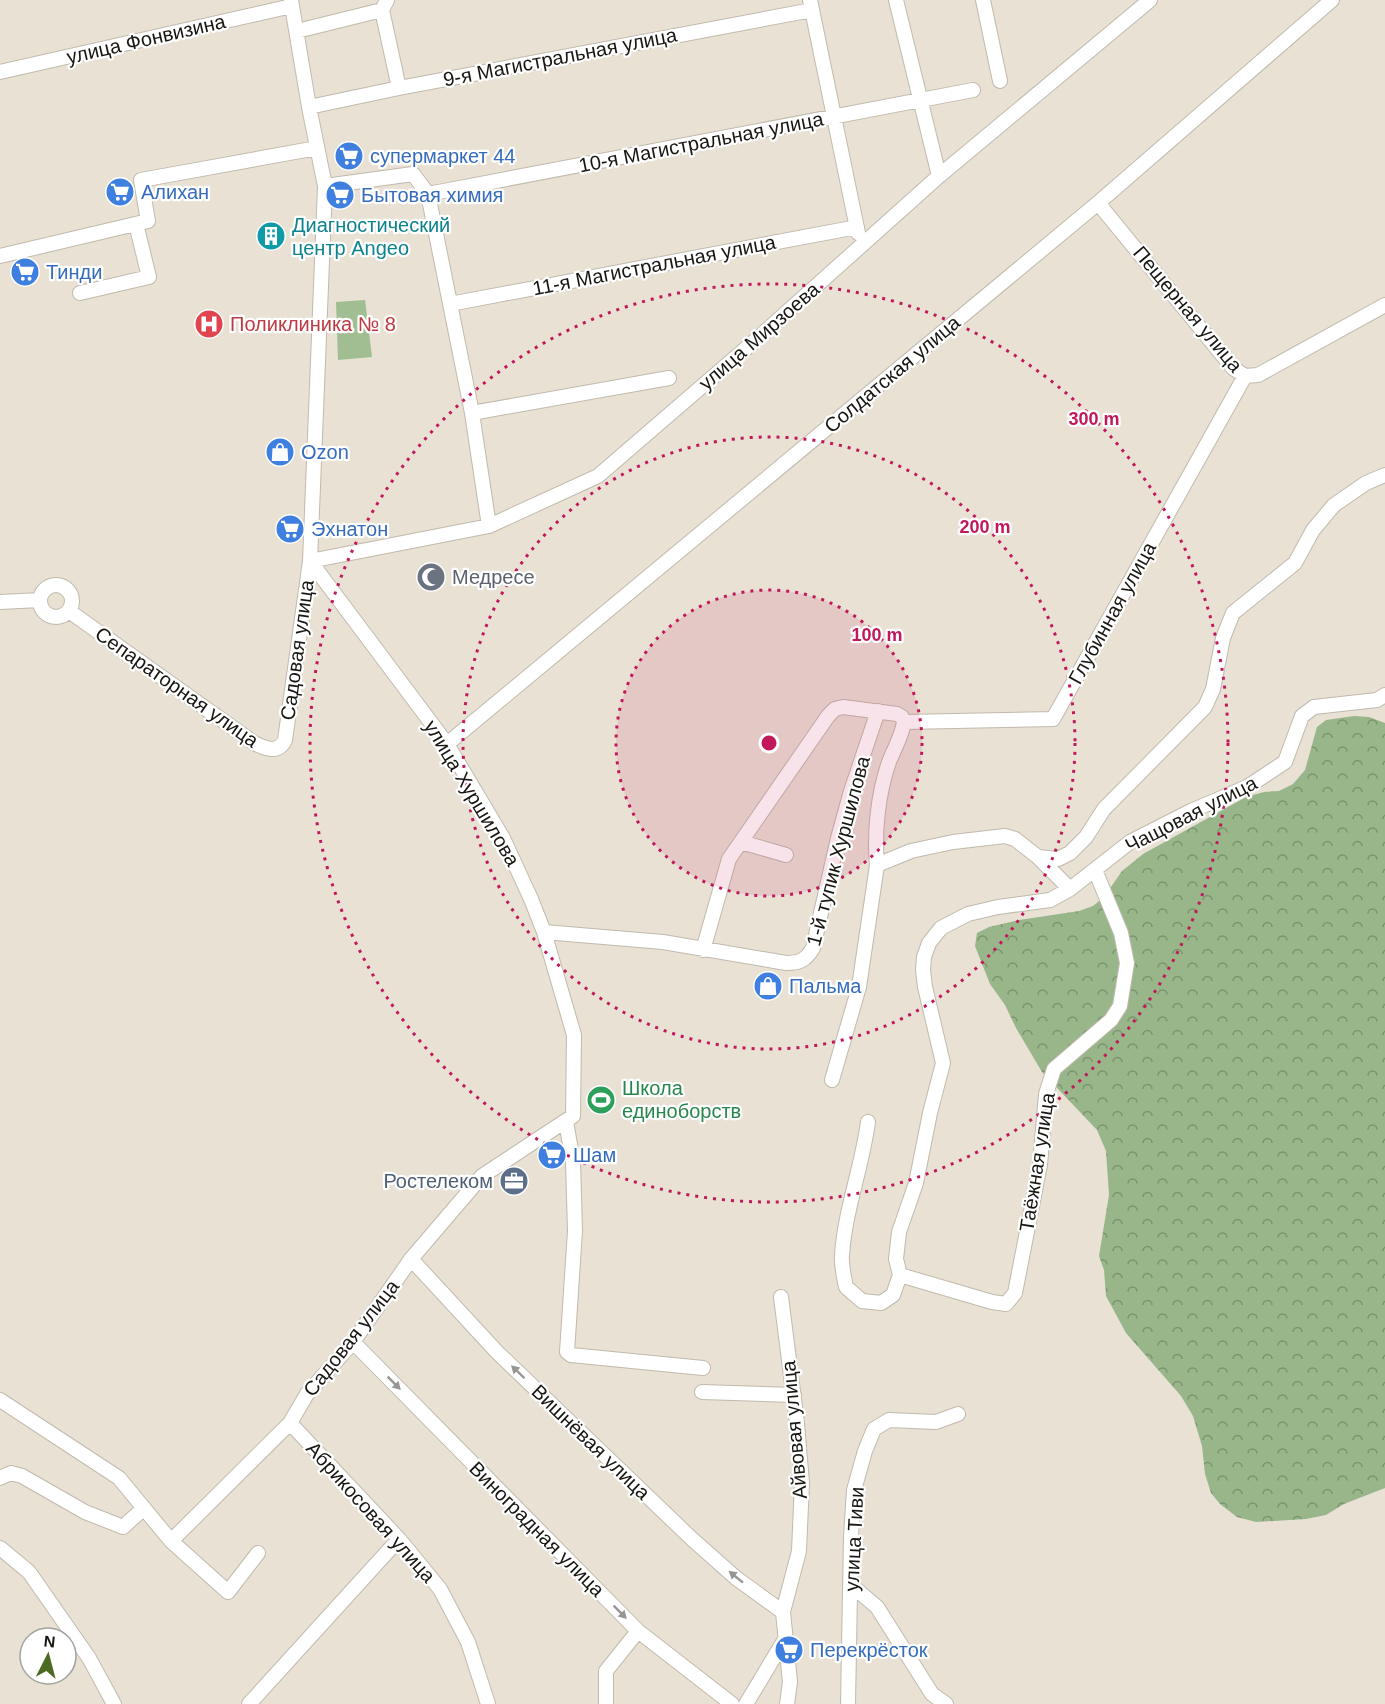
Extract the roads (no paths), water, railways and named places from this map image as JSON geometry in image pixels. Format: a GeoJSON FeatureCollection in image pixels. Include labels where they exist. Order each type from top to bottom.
{"type":"FeatureCollection","features":[{"type":"Feature","properties":{"kind":"street"},"geometry":{"type":"LineString","coordinates":[[896,0],[939,176]]}},
{"type":"Feature","properties":{"kind":"street"},"geometry":{"type":"LineString","coordinates":[[983,0],[1000,81]]}},
{"type":"Feature","properties":{"kind":"street","name":"улица Мирзоева"},"geometry":{"type":"LineString","coordinates":[[310,561],[489,526],[598,476],[758,338],[939,176],[1150,0]]}},
{"type":"Feature","properties":{"kind":"street","name":"Солдатская улица"},"geometry":{"type":"LineString","coordinates":[[447,744],[1098,203],[1332,0]]}},
{"type":"Feature","properties":{"kind":"street","name":"Садовая улица"},"geometry":{"type":"LineString","coordinates":[[285,740],[310,561],[325,186],[291,3]]}},
{"type":"Feature","properties":{"kind":"street","name":"улица Фонвизина"},"geometry":{"type":"LineString","coordinates":[[0,72],[291,3]]}},
{"type":"Feature","properties":{"kind":"street"},"geometry":{"type":"LineString","coordinates":[[297,31],[385,5],[399,87]]}},
{"type":"Feature","properties":{"kind":"street"},"geometry":{"type":"LineString","coordinates":[[811,5],[861,246]]}},
{"type":"Feature","properties":{"kind":"street","name":"9-я Магистральная улица"},"geometry":{"type":"LineString","coordinates":[[309,107],[811,5]]}},
{"type":"Feature","properties":{"kind":"street","name":"10-я Магистральная улица"},"geometry":{"type":"LineString","coordinates":[[428,194],[974,90]]}},
{"type":"Feature","properties":{"kind":"street"},"geometry":{"type":"LineString","coordinates":[[0,256],[148,221],[141,180],[317,148]]}},
{"type":"Feature","properties":{"kind":"street"},"geometry":{"type":"LineString","coordinates":[[325,186],[413,174],[428,194],[472,413],[489,526]]}},
{"type":"Feature","properties":{"kind":"street","name":"Пещерная улица"},"geometry":{"type":"LineString","coordinates":[[1098,203],[1233,368],[1245,376],[1258,375],[1385,305]]}},
{"type":"Feature","properties":{"kind":"street"},"geometry":{"type":"LineString","coordinates":[[80,293],[149,278],[136,224]]}},
{"type":"Feature","properties":{"kind":"street","name":"11-я Магистральная улица"},"geometry":{"type":"LineString","coordinates":[[450,304],[857,226]]}},
{"type":"Feature","properties":{"kind":"street","name":"Глубинная улица"},"geometry":{"type":"LineString","coordinates":[[904,722],[1053,719],[1245,376]]}},
{"type":"Feature","properties":{"kind":"street"},"geometry":{"type":"LineString","coordinates":[[472,413],[669,378]]}},
{"type":"Feature","properties":{"kind":"street"},"geometry":{"type":"LineString","coordinates":[[1038,857],[1058,859],[1070,853],[1086,837],[1104,808],[1205,707],[1213,689],[1223,638],[1233,613],[1295,563],[1313,530],[1334,505],[1366,483],[1385,475]]}},
{"type":"Feature","properties":{"kind":"street","name":"улица Хуршилова"},"geometry":{"type":"LineString","coordinates":[[310,561],[447,744],[503,838],[531,899],[544,933],[574,1035],[573,1116],[566,1122]]}},
{"type":"Feature","properties":{"kind":"street"},"geometry":{"type":"LineString","coordinates":[[51,585],[63,586],[72,596],[69,611],[59,617],[47,615],[40,606],[40,600],[41,594],[51,585]]}},
{"type":"Feature","properties":{"kind":"street"},"geometry":{"type":"LineString","coordinates":[[0,602],[40,600]]}},
{"type":"Feature","properties":{"kind":"street","name":"Сепараторная улица"},"geometry":{"type":"LineString","coordinates":[[69,611],[254,743],[266,749],[277,749],[285,740]]}},
{"type":"Feature","properties":{"kind":"street","name":"Чащовая улица"},"geometry":{"type":"LineString","coordinates":[[900,1275],[896,1259],[899,1232],[916,1183],[930,1113],[944,1063],[925,987],[924,957],[929,943],[941,928],[968,914],[998,907],[1050,900],[1070,889],[1130,842],[1191,811],[1247,787],[1285,762],[1302,716],[1314,707],[1377,700],[1385,695]]}},
{"type":"Feature","properties":{"kind":"street"},"geometry":{"type":"LineString","coordinates":[[703,950],[729,860],[835,709],[843,707],[897,714],[904,722]]}},
{"type":"Feature","properties":{"kind":"street","name":"1-й тупик Хуршилова"},"geometry":{"type":"LineString","coordinates":[[544,933],[663,942],[786,963],[798,963],[808,957],[813,948],[851,790],[878,711]]}},
{"type":"Feature","properties":{"kind":"street","name":"1-й тупик Хуршилова"},"geometry":{"type":"LineString","coordinates":[[832,1080],[859,987],[877,865],[875,842],[881,795],[904,722]]}},
{"type":"Feature","properties":{"kind":"street"},"geometry":{"type":"LineString","coordinates":[[877,865],[911,851],[953,842],[1005,836],[1016,838],[1070,889]]}},
{"type":"Feature","properties":{"kind":"street"},"geometry":{"type":"LineString","coordinates":[[741,842],[786,855]]}},
{"type":"Feature","properties":{"kind":"street","name":"Таёжная улица"},"geometry":{"type":"LineString","coordinates":[[900,1275],[992,1302],[1006,1304],[1016,1293],[1040,1165],[1046,1094],[1054,1069],[1111,1020],[1120,1006],[1127,963],[1121,933],[1095,870]]}},
{"type":"Feature","properties":{"kind":"street"},"geometry":{"type":"LineString","coordinates":[[566,1122],[573,1161],[575,1231],[567,1352],[571,1355],[703,1368]]}},
{"type":"Feature","properties":{"kind":"street","name":"Садовая улица"},"geometry":{"type":"LineString","coordinates":[[171,1541],[290,1423],[307,1394],[353,1342],[411,1259],[482,1176],[566,1122]]}},
{"type":"Feature","properties":{"kind":"street"},"geometry":{"type":"LineString","coordinates":[[868,1122],[864,1153],[847,1218],[841,1257],[846,1287],[862,1301],[881,1303],[893,1294],[900,1275]]}},
{"type":"Feature","properties":{"kind":"street","name":"Вишнёвая улица"},"geometry":{"type":"LineString","coordinates":[[411,1259],[497,1352],[692,1539],[736,1578],[783,1612]]}},
{"type":"Feature","properties":{"kind":"street","name":"Айвовая улица"},"geometry":{"type":"LineString","coordinates":[[781,1297],[794,1395],[802,1483],[799,1551],[783,1612],[790,1682],[787,1704]]}},
{"type":"Feature","properties":{"kind":"street","name":"Виноградная улица"},"geometry":{"type":"LineString","coordinates":[[353,1342],[638,1631],[732,1704]]}},
{"type":"Feature","properties":{"kind":"street"},"geometry":{"type":"LineString","coordinates":[[702,1392],[794,1395]]}},
{"type":"Feature","properties":{"kind":"street"},"geometry":{"type":"LineString","coordinates":[[0,1401],[119,1478],[171,1541],[228,1592],[258,1553]]}},
{"type":"Feature","properties":{"kind":"street","name":"улица Тиви"},"geometry":{"type":"LineString","coordinates":[[848,1704],[850,1564],[854,1490],[865,1451],[874,1430],[889,1420],[936,1422],[958,1414]]}},
{"type":"Feature","properties":{"kind":"street","name":"Абрикосовая улица"},"geometry":{"type":"LineString","coordinates":[[290,1423],[399,1539],[440,1589],[468,1642],[488,1704]]}},
{"type":"Feature","properties":{"kind":"street"},"geometry":{"type":"LineString","coordinates":[[0,1478],[11,1473],[22,1476],[85,1512],[123,1527],[144,1508]]}},
{"type":"Feature","properties":{"kind":"street"},"geometry":{"type":"LineString","coordinates":[[250,1704],[399,1539]]}},
{"type":"Feature","properties":{"kind":"street"},"geometry":{"type":"LineString","coordinates":[[0,1548],[29,1572],[89,1658],[114,1704]]}},
{"type":"Feature","properties":{"kind":"street"},"geometry":{"type":"LineString","coordinates":[[851,1585],[877,1606],[932,1694],[946,1704]]}},
{"type":"Feature","properties":{"kind":"street"},"geometry":{"type":"LineString","coordinates":[[606,1704],[606,1671],[638,1631]]}},
{"type":"Feature","properties":{"kind":"street"},"geometry":{"type":"LineString","coordinates":[[746,1704],[785,1639]]}},
{"type":"Feature","properties":{"kind":"place","name":"супермаркет 44"},"geometry":{"type":"Point","coordinates":[349,156]}},
{"type":"Feature","properties":{"kind":"place","name":"Алихан"},"geometry":{"type":"Point","coordinates":[120,192]}},
{"type":"Feature","properties":{"kind":"place","name":"Бытовая химия"},"geometry":{"type":"Point","coordinates":[340,195]}},
{"type":"Feature","properties":{"kind":"place","name":"Диагностический центр Angeo"},"geometry":{"type":"Point","coordinates":[271,236]}},
{"type":"Feature","properties":{"kind":"place","name":"Тинди"},"geometry":{"type":"Point","coordinates":[25,272]}},
{"type":"Feature","properties":{"kind":"place","name":"Поликлиника № 8"},"geometry":{"type":"Point","coordinates":[209,324]}},
{"type":"Feature","properties":{"kind":"place","name":"Ozon"},"geometry":{"type":"Point","coordinates":[280,452]}},
{"type":"Feature","properties":{"kind":"place","name":"Эхнатон"},"geometry":{"type":"Point","coordinates":[290,529]}},
{"type":"Feature","properties":{"kind":"place","name":"Медресе"},"geometry":{"type":"Point","coordinates":[431,577]}},
{"type":"Feature","properties":{"kind":"place","name":"Пальма"},"geometry":{"type":"Point","coordinates":[768,986]}},
{"type":"Feature","properties":{"kind":"place","name":"Школа единоборств"},"geometry":{"type":"Point","coordinates":[601,1100]}},
{"type":"Feature","properties":{"kind":"place","name":"Шам"},"geometry":{"type":"Point","coordinates":[552,1155]}},
{"type":"Feature","properties":{"kind":"place","name":"Ростелеком"},"geometry":{"type":"Point","coordinates":[514,1181]}},
{"type":"Feature","properties":{"kind":"place","name":"Перекрёсток"},"geometry":{"type":"Point","coordinates":[789,1650]}}]}
